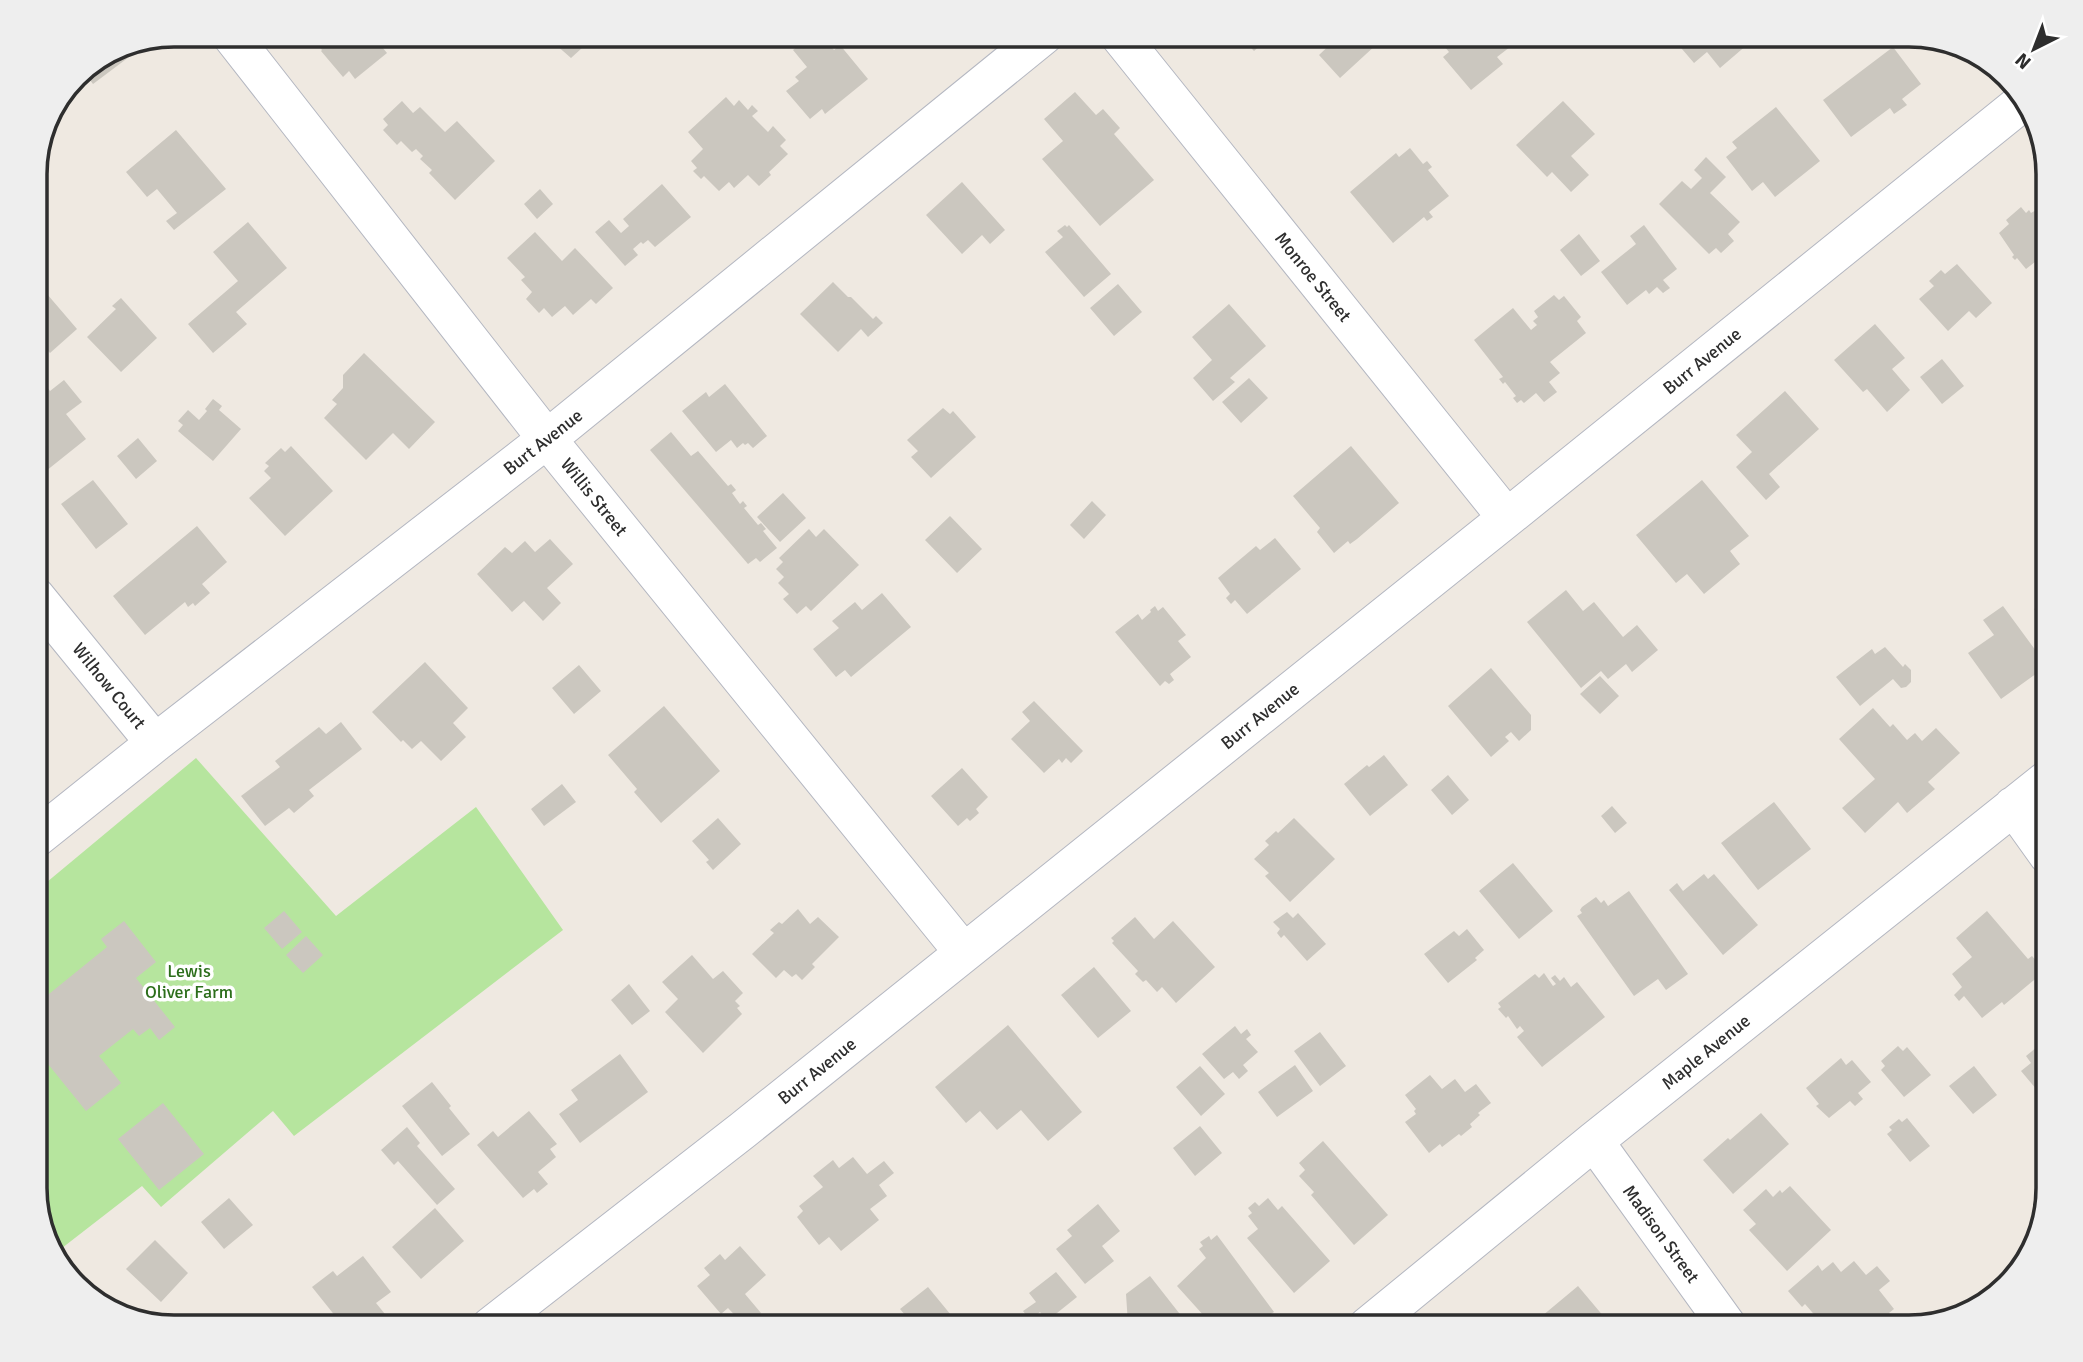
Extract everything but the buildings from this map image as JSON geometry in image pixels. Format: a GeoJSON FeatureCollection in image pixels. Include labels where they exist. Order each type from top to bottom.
{"type":"FeatureCollection","features":[{"type":"Feature","properties":{"kind":"street","name":"Willis Street"},"geometry":{"type":"LineString","coordinates":[[240,47],[547,439],[964,953]]}},
{"type":"Feature","properties":{"kind":"street","name":"Burt Avenue"},"geometry":{"type":"LineString","coordinates":[[48,829],[547,439],[1029,47]]}},
{"type":"Feature","properties":{"kind":"street","name":"Monroe Street"},"geometry":{"type":"LineString","coordinates":[[1129,47],[1507,519]]}},
{"type":"Feature","properties":{"kind":"street","name":"Burr Avenue"},"geometry":{"type":"LineString","coordinates":[[505,1315],[743,1130],[1507,519],[2016,107]]}},
{"type":"Feature","properties":{"kind":"street","name":"Wilhow Court"},"geometry":{"type":"LineString","coordinates":[[48,612],[155,743]]}},
{"type":"Feature","properties":{"kind":"street","name":"Maple Avenue"},"geometry":{"type":"LineString","coordinates":[[1382,1315],[1594,1141],[2036,788]]}},
{"type":"Feature","properties":{"kind":"street"},"geometry":{"type":"LineString","coordinates":[[2013,806],[2036,838]]}},
{"type":"Feature","properties":{"kind":"street","name":"Madison Street"},"geometry":{"type":"LineString","coordinates":[[1594,1141],[1719,1315]]}},
{"type":"Feature","properties":{"kind":"green space","name":"Lewis Oliver Farm"},"geometry":{"type":"Polygon","coordinates":[[[196,758],[336,916],[476,807],[563,930],[294,1136],[273,1111],[161,1207],[142,1186],[62,1248],[52,1221],[48,1196],[48,881],[196,758]]]}}]}
